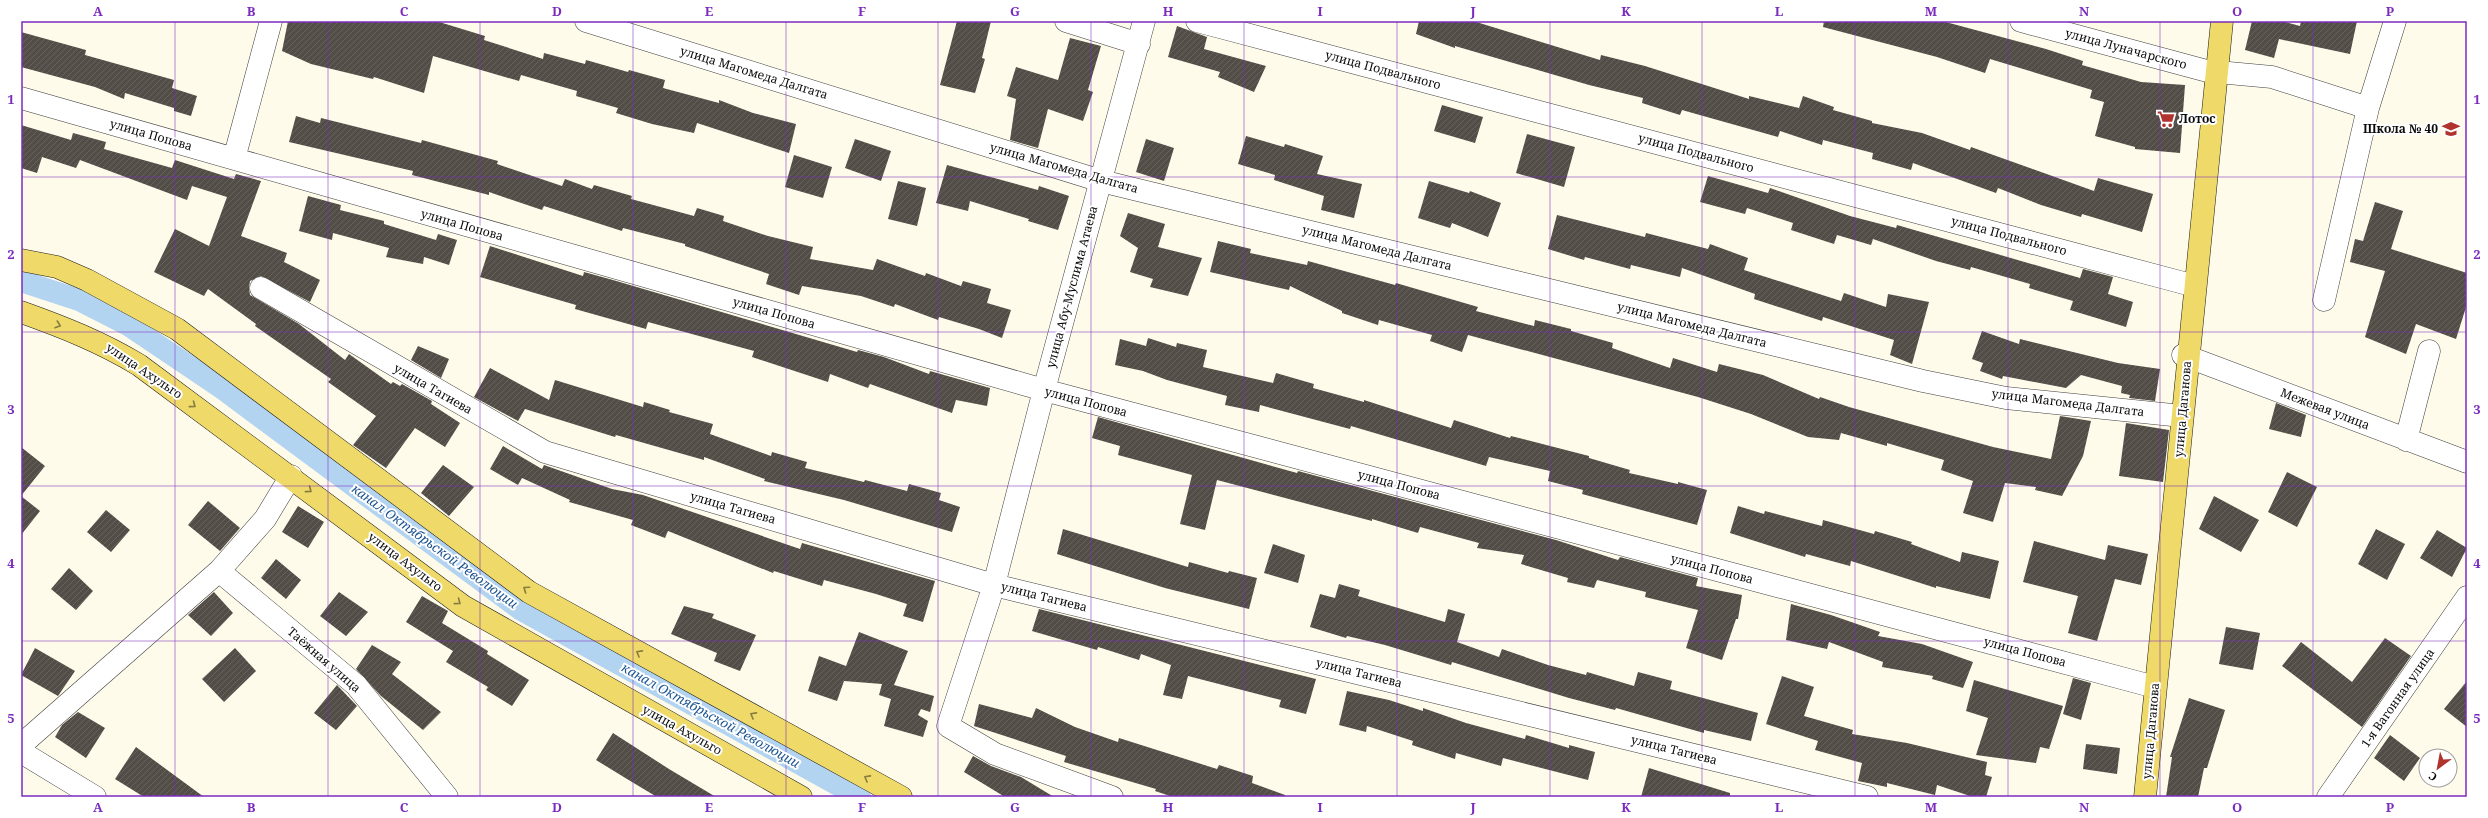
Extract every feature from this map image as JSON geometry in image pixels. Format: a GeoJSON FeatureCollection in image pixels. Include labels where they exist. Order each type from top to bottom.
{"type":"FeatureCollection","features":[{"type":"Feature","properties":{"kind":"main road","name":"улица Даганова"},"geometry":{"type":"LineString","coordinates":[[2140,797],[2153,686],[2193,285],[2212,72],[2213,21]]}},
{"type":"Feature","properties":{"kind":"main road","name":"улица Даганова"},"geometry":{"type":"LineString","coordinates":[[2212,72],[2222,21]]}},
{"type":"Feature","properties":{"kind":"main road"},"geometry":{"type":"LineString","coordinates":[[21,260],[57,267],[87,280],[177,329],[529,592],[901,797]]}},
{"type":"Feature","properties":{"kind":"main road","name":"улица Ахульго"},"geometry":{"type":"LineString","coordinates":[[21,312],[79,333],[106,345],[139,365],[291,476],[463,606],[802,797]]}},
{"type":"Feature","properties":{"kind":"main road","name":"улица Даганова"},"geometry":{"type":"LineString","coordinates":[[2145,797],[2153,686]]}},
{"type":"Feature","properties":{"kind":"street"},"geometry":{"type":"LineString","coordinates":[[234,159],[271,21]]}},
{"type":"Feature","properties":{"kind":"street","name":"улица Магомеда Далгата"},"geometry":{"type":"LineString","coordinates":[[586,21],[1101,181],[1923,381],[2006,398],[2180,416]]}},
{"type":"Feature","properties":{"kind":"street"},"geometry":{"type":"LineString","coordinates":[[1066,21],[1139,44]]}},
{"type":"Feature","properties":{"kind":"street","name":"улица Абу-Муслима Атаева"},"geometry":{"type":"LineString","coordinates":[[1112,797],[996,754],[948,726],[994,585],[1044,390],[1144,21]]}},
{"type":"Feature","properties":{"kind":"street","name":"улица Подвального"},"geometry":{"type":"LineString","coordinates":[[1197,21],[2193,285]]}},
{"type":"Feature","properties":{"kind":"street","name":"улица Луначарского"},"geometry":{"type":"LineString","coordinates":[[2021,21],[2212,72],[2272,77],[2368,108]]}},
{"type":"Feature","properties":{"kind":"street"},"geometry":{"type":"LineString","coordinates":[[2324,300],[2368,108],[2395,21]]}},
{"type":"Feature","properties":{"kind":"street","name":"улица Попова"},"geometry":{"type":"LineString","coordinates":[[21,98],[1044,390],[2153,686]]}},
{"type":"Feature","properties":{"kind":"street","name":"улица Тагиева"},"geometry":{"type":"LineString","coordinates":[[261,288],[545,452],[994,585],[1867,797]]}},
{"type":"Feature","properties":{"kind":"street"},"geometry":{"type":"LineString","coordinates":[[2406,440],[2429,351]]}},
{"type":"Feature","properties":{"kind":"street","name":"Межевая улица"},"geometry":{"type":"LineString","coordinates":[[2185,356],[2467,462]]}},
{"type":"Feature","properties":{"kind":"street"},"geometry":{"type":"LineString","coordinates":[[21,745],[219,571],[265,519],[291,476]]}},
{"type":"Feature","properties":{"kind":"street","name":"Таёжная улица"},"geometry":{"type":"LineString","coordinates":[[219,571],[356,686],[447,797]]}},
{"type":"Feature","properties":{"kind":"street","name":"1-я Вагонная улица"},"geometry":{"type":"LineString","coordinates":[[2328,797],[2467,597]]}},
{"type":"Feature","properties":{"kind":"street"},"geometry":{"type":"LineString","coordinates":[[21,752],[95,797]]}},
{"type":"Feature","properties":{"kind":"building"},"geometry":{"type":"Polygon","coordinates":[[[288,21],[436,21],[485,36],[484,40],[543,59],[544,53],[585,64],[586,60],[628,72],[629,70],[665,80],[663,88],[719,103],[719,100],[753,113],[796,124],[789,153],[697,123],[694,133],[652,124],[616,113],[618,108],[576,96],[577,91],[521,75],[519,81],[433,56],[424,93],[374,77],[373,79],[311,64],[282,51],[288,21]]]}},
{"type":"Feature","properties":{"kind":"building"},"geometry":{"type":"Polygon","coordinates":[[[957,21],[991,21],[982,58],[985,59],[975,93],[940,85],[957,21]]]}},
{"type":"Feature","properties":{"kind":"building"},"geometry":{"type":"Polygon","coordinates":[[[1419,21],[1473,21],[1600,60],[1601,55],[1645,66],[1749,99],[1749,96],[1799,108],[1803,96],[1834,107],[1833,110],[1872,121],[1872,123],[1922,133],[1970,150],[1971,147],[2094,191],[2098,178],[2153,194],[2142,232],[2082,214],[2081,217],[2041,205],[1998,188],[1996,193],[1913,163],[1911,170],[1872,159],[1873,153],[1823,140],[1822,145],[1780,131],[1778,137],[1682,110],[1680,115],[1642,103],[1643,98],[1589,85],[1455,46],[1455,48],[1416,34],[1419,21]]]}},
{"type":"Feature","properties":{"kind":"building"},"geometry":{"type":"Polygon","coordinates":[[[1824,21],[1942,21],[2046,49],[2083,61],[2082,65],[2141,82],[2185,85],[2180,153],[2135,149],[2135,147],[2095,136],[2104,102],[2090,98],[2092,90],[1990,59],[1985,73],[1937,57],[1823,27],[1824,21]]]}},
{"type":"Feature","properties":{"kind":"building"},"geometry":{"type":"Polygon","coordinates":[[[2252,21],[2281,21],[2300,26],[2301,21],[2357,21],[2350,54],[2279,39],[2274,58],[2245,50],[2252,21]]]}},
{"type":"Feature","properties":{"kind":"building"},"geometry":{"type":"Polygon","coordinates":[[[1177,26],[1207,37],[1204,49],[1266,66],[1254,92],[1218,77],[1220,72],[1168,57],[1177,26]]]}},
{"type":"Feature","properties":{"kind":"building"},"geometry":{"type":"Polygon","coordinates":[[[21,32],[86,50],[85,55],[174,80],[172,88],[197,96],[191,116],[174,111],[174,108],[125,93],[124,99],[95,87],[21,67],[21,32]]]}},
{"type":"Feature","properties":{"kind":"building"},"geometry":{"type":"Polygon","coordinates":[[[1070,38],[1101,46],[1088,90],[1093,92],[1083,121],[1048,109],[1038,148],[1010,140],[1016,99],[1007,96],[1016,67],[1058,80],[1070,38]]]}},
{"type":"Feature","properties":{"kind":"building"},"geometry":{"type":"Polygon","coordinates":[[[1442,105],[1483,117],[1475,143],[1434,131],[1442,105]]]}},
{"type":"Feature","properties":{"kind":"building"},"geometry":{"type":"Polygon","coordinates":[[[296,116],[320,123],[321,118],[421,143],[422,140],[498,161],[497,164],[562,186],[565,179],[592,189],[594,185],[632,196],[631,199],[694,216],[697,208],[724,216],[723,221],[768,236],[813,247],[810,259],[873,270],[877,259],[925,276],[926,273],[961,286],[963,281],[991,289],[987,303],[1011,310],[1002,338],[979,329],[939,317],[938,320],[895,304],[894,307],[861,296],[802,286],[799,295],[766,284],[769,274],[685,246],[685,244],[623,228],[622,231],[544,206],[542,210],[489,192],[489,195],[412,175],[413,171],[289,142],[296,116]]]}},
{"type":"Feature","properties":{"kind":"building"},"geometry":{"type":"Polygon","coordinates":[[[21,125],[71,140],[73,133],[106,142],[104,149],[172,168],[175,160],[234,179],[236,174],[261,181],[241,236],[287,253],[284,262],[320,280],[310,302],[261,276],[250,281],[250,295],[299,324],[345,360],[349,354],[391,384],[393,382],[400,386],[402,384],[432,401],[431,404],[460,423],[445,447],[415,428],[386,468],[353,445],[376,416],[328,382],[331,379],[255,326],[256,324],[208,289],[204,296],[154,272],[175,229],[209,246],[227,197],[192,186],[187,200],[80,160],[76,168],[42,157],[37,173],[21,168],[21,125]]]}},
{"type":"Feature","properties":{"kind":"building"},"geometry":{"type":"Polygon","coordinates":[[[1527,134],[1575,147],[1564,187],[1516,173],[1527,134]]]}},
{"type":"Feature","properties":{"kind":"building"},"geometry":{"type":"Polygon","coordinates":[[[1246,136],[1284,147],[1285,144],[1323,156],[1317,174],[1362,184],[1354,218],[1321,210],[1324,196],[1274,180],[1275,175],[1238,164],[1246,136]]]}},
{"type":"Feature","properties":{"kind":"building"},"geometry":{"type":"Polygon","coordinates":[[[855,139],[891,151],[881,181],[845,168],[855,139]]]}},
{"type":"Feature","properties":{"kind":"building"},"geometry":{"type":"Polygon","coordinates":[[[1146,139],[1174,148],[1164,181],[1136,172],[1146,139]]]}},
{"type":"Feature","properties":{"kind":"building"},"geometry":{"type":"Polygon","coordinates":[[[794,155],[832,167],[823,198],[785,187],[794,155]]]}},
{"type":"Feature","properties":{"kind":"building"},"geometry":{"type":"Polygon","coordinates":[[[947,165],[1038,190],[1039,186],[1069,196],[1058,230],[1028,221],[1029,219],[970,201],[968,211],[936,203],[947,165]]]}},
{"type":"Feature","properties":{"kind":"building"},"geometry":{"type":"Polygon","coordinates":[[[1708,176],[1768,193],[1770,188],[1850,216],[1896,228],[1897,225],[2080,278],[2083,269],[2113,277],[2108,294],[2133,302],[2126,327],[2070,310],[2073,301],[2029,288],[2030,284],[1971,267],[1970,270],[1936,261],[1873,239],[1871,245],[1837,235],[1834,244],[1791,230],[1793,223],[1747,208],[1745,214],[1700,202],[1708,176]]]}},
{"type":"Feature","properties":{"kind":"building"},"geometry":{"type":"Polygon","coordinates":[[[898,181],[926,188],[917,226],[888,219],[898,181]]]}},
{"type":"Feature","properties":{"kind":"building"},"geometry":{"type":"Polygon","coordinates":[[[1429,181],[1469,193],[1470,191],[1501,203],[1488,237],[1452,223],[1450,228],[1418,218],[1429,181]]]}},
{"type":"Feature","properties":{"kind":"building"},"geometry":{"type":"Polygon","coordinates":[[[308,196],[341,205],[340,210],[384,221],[384,224],[436,240],[438,234],[457,240],[449,265],[424,257],[423,264],[386,257],[389,248],[333,233],[332,240],[299,231],[308,196]]]}},
{"type":"Feature","properties":{"kind":"building"},"geometry":{"type":"Polygon","coordinates":[[[2375,202],[2403,211],[2391,249],[2467,273],[2467,304],[2456,339],[2416,324],[2406,354],[2365,337],[2385,271],[2350,262],[2355,239],[2363,241],[2375,202]]]}},
{"type":"Feature","properties":{"kind":"building"},"geometry":{"type":"Polygon","coordinates":[[[1128,213],[1165,224],[1158,247],[1202,258],[1188,296],[1150,287],[1153,279],[1130,272],[1138,248],[1120,236],[1128,213]]]}},
{"type":"Feature","properties":{"kind":"building"},"geometry":{"type":"Polygon","coordinates":[[[1557,215],[1645,237],[1646,233],[1708,249],[1710,244],[1748,258],[1744,270],[1841,301],[1844,293],[1886,307],[1888,294],[1929,302],[1912,364],[1890,355],[1894,340],[1823,317],[1822,321],[1754,299],[1755,294],[1682,268],[1680,277],[1631,265],[1630,269],[1585,257],[1584,260],[1548,249],[1557,215]]]}},
{"type":"Feature","properties":{"kind":"building"},"geometry":{"type":"Polygon","coordinates":[[[1218,241],[1251,249],[1250,253],[1307,265],[1308,261],[1395,285],[1396,283],[1478,307],[1476,311],[1534,326],[1535,320],[1571,329],[1571,331],[1613,343],[1612,348],[1670,368],[1673,358],[1717,372],[1719,364],[1763,375],[1819,399],[1820,397],[1849,407],[1993,447],[2051,459],[2060,416],[2091,421],[2083,456],[2062,496],[2035,490],[2036,487],[2005,483],[1993,522],[1963,513],[1973,481],[1941,470],[1944,460],[1887,443],[1887,446],[1841,433],[1839,440],[1808,437],[1751,414],[1698,397],[1468,335],[1462,352],[1430,341],[1432,335],[1379,320],[1378,325],[1342,313],[1342,311],[1290,286],[1289,290],[1210,272],[1218,241]]]}},
{"type":"Feature","properties":{"kind":"building"},"geometry":{"type":"Polygon","coordinates":[[[490,246],[583,276],[584,272],[857,352],[858,350],[884,357],[929,374],[930,371],[990,388],[987,406],[956,400],[952,413],[870,384],[868,388],[830,374],[828,382],[752,357],[754,351],[648,322],[646,329],[575,309],[576,305],[480,277],[490,246]]]}},
{"type":"Feature","properties":{"kind":"building"},"geometry":{"type":"Polygon","coordinates":[[[1982,331],[2019,344],[2020,339],[2118,363],[2160,369],[2155,401],[2129,398],[2130,395],[2121,393],[2122,386],[2081,375],[2066,388],[2003,376],[2002,379],[1980,371],[1983,363],[1972,359],[1982,331]]]}},
{"type":"Feature","properties":{"kind":"building"},"geometry":{"type":"Polygon","coordinates":[[[1148,338],[1176,347],[1177,343],[1207,350],[1203,367],[1273,383],[1276,373],[1314,384],[1313,388],[1364,402],[1364,400],[1451,428],[1454,420],[1510,438],[1511,436],[1589,456],[1589,458],[1630,470],[1629,473],[1678,484],[1678,482],[1707,490],[1697,525],[1582,494],[1583,490],[1548,481],[1550,471],[1489,457],[1486,466],[1351,426],[1350,429],[1260,405],[1259,412],[1225,405],[1227,396],[1167,380],[1143,371],[1115,365],[1120,339],[1146,346],[1148,338]]]}},
{"type":"Feature","properties":{"kind":"building"},"geometry":{"type":"Polygon","coordinates":[[[418,346],[449,359],[441,378],[411,360],[418,346]]]}},
{"type":"Feature","properties":{"kind":"building"},"geometry":{"type":"Polygon","coordinates":[[[490,368],[549,400],[555,380],[643,407],[644,402],[670,410],[669,412],[713,424],[710,434],[771,456],[772,452],[807,462],[805,468],[864,482],[865,480],[907,491],[909,484],[941,493],[939,500],[960,507],[952,532],[844,500],[764,481],[765,479],[704,457],[704,460],[616,435],[615,437],[525,409],[518,421],[474,397],[490,368]]]}},
{"type":"Feature","properties":{"kind":"building"},"geometry":{"type":"Polygon","coordinates":[[[2276,403],[2306,415],[2301,437],[2269,429],[2276,403]]]}},
{"type":"Feature","properties":{"kind":"building"},"geometry":{"type":"Polygon","coordinates":[[[1098,417],[1297,473],[1298,471],[1556,540],[1618,560],[1620,557],[1698,578],[1696,586],[1742,595],[1738,619],[1736,619],[1722,660],[1686,648],[1698,610],[1645,597],[1646,592],[1597,580],[1594,588],[1567,582],[1568,578],[1521,564],[1524,555],[1477,548],[1479,543],[1420,527],[1418,533],[1372,519],[1372,521],[1217,480],[1205,530],[1180,524],[1192,475],[1118,455],[1120,446],[1092,438],[1098,417]]]}},
{"type":"Feature","properties":{"kind":"building"},"geometry":{"type":"Polygon","coordinates":[[[2126,423],[2169,430],[2163,482],[2119,476],[2126,423]]]}},
{"type":"Feature","properties":{"kind":"building"},"geometry":{"type":"Polygon","coordinates":[[[503,446],[542,469],[544,465],[612,489],[643,495],[800,549],[802,543],[935,581],[923,622],[903,616],[907,604],[824,580],[822,586],[774,571],[773,573],[668,531],[665,538],[631,525],[633,520],[569,502],[570,500],[522,478],[518,485],[490,469],[503,446]]]}},
{"type":"Feature","properties":{"kind":"building"},"geometry":{"type":"Polygon","coordinates":[[[21,447],[45,466],[21,496],[21,447]]]}},
{"type":"Feature","properties":{"kind":"building"},"geometry":{"type":"Polygon","coordinates":[[[443,465],[474,487],[449,516],[421,493],[443,465]]]}},
{"type":"Feature","properties":{"kind":"building"},"geometry":{"type":"Polygon","coordinates":[[[2287,472],[2317,487],[2297,527],[2268,512],[2287,472]]]}},
{"type":"Feature","properties":{"kind":"building"},"geometry":{"type":"Polygon","coordinates":[[[21,496],[40,511],[21,535],[21,496]]]}},
{"type":"Feature","properties":{"kind":"building"},"geometry":{"type":"Polygon","coordinates":[[[2214,496],[2259,520],[2241,552],[2199,529],[2214,496]]]}},
{"type":"Feature","properties":{"kind":"building"},"geometry":{"type":"Polygon","coordinates":[[[208,501],[240,528],[220,551],[188,525],[208,501]]]}},
{"type":"Feature","properties":{"kind":"building"},"geometry":{"type":"Polygon","coordinates":[[[298,506],[324,522],[308,548],[282,532],[298,506]]]}},
{"type":"Feature","properties":{"kind":"building"},"geometry":{"type":"Polygon","coordinates":[[[1738,506],[1764,514],[1765,511],[1822,526],[1823,520],[1874,534],[1875,531],[1912,542],[1911,544],[1960,562],[1962,552],[1999,561],[1990,599],[1936,586],[1936,588],[1851,561],[1850,566],[1806,554],[1805,557],[1730,533],[1738,506]]]}},
{"type":"Feature","properties":{"kind":"building"},"geometry":{"type":"Polygon","coordinates":[[[106,510],[130,530],[111,552],[87,532],[106,510]]]}},
{"type":"Feature","properties":{"kind":"building"},"geometry":{"type":"Polygon","coordinates":[[[1063,529],[1188,567],[1189,562],[1228,573],[1229,571],[1257,578],[1249,609],[1165,588],[1057,554],[1063,529]]]}},
{"type":"Feature","properties":{"kind":"building"},"geometry":{"type":"Polygon","coordinates":[[[2376,529],[2405,544],[2387,580],[2358,564],[2376,529]]]}},
{"type":"Feature","properties":{"kind":"building"},"geometry":{"type":"Polygon","coordinates":[[[2437,530],[2467,548],[2452,577],[2420,558],[2437,530]]]}},
{"type":"Feature","properties":{"kind":"building"},"geometry":{"type":"Polygon","coordinates":[[[2034,541],[2105,560],[2108,545],[2148,554],[2141,585],[2115,579],[2097,641],[2068,633],[2078,596],[2023,582],[2034,541]]]}},
{"type":"Feature","properties":{"kind":"building"},"geometry":{"type":"Polygon","coordinates":[[[1273,544],[1305,555],[1298,583],[1264,573],[1273,544]]]}},
{"type":"Feature","properties":{"kind":"building"},"geometry":{"type":"Polygon","coordinates":[[[276,559],[301,580],[286,599],[261,578],[276,559]]]}},
{"type":"Feature","properties":{"kind":"building"},"geometry":{"type":"Polygon","coordinates":[[[69,568],[93,591],[76,610],[51,589],[69,568]]]}},
{"type":"Feature","properties":{"kind":"building"},"geometry":{"type":"Polygon","coordinates":[[[1339,584],[1360,590],[1358,596],[1445,622],[1448,609],[1465,614],[1457,642],[1499,657],[1502,649],[1548,665],[1586,675],[1587,672],[1634,686],[1638,672],[1672,681],[1670,689],[1758,713],[1751,741],[1704,730],[1704,733],[1616,708],[1615,710],[1569,698],[1452,662],[1451,665],[1385,645],[1347,636],[1346,638],[1310,627],[1320,594],[1335,598],[1339,584]]]}},
{"type":"Feature","properties":{"kind":"building"},"geometry":{"type":"Polygon","coordinates":[[[214,592],[233,613],[211,636],[188,615],[214,592]]]}},
{"type":"Feature","properties":{"kind":"building"},"geometry":{"type":"Polygon","coordinates":[[[339,592],[368,612],[346,636],[320,616],[339,592]]]}},
{"type":"Feature","properties":{"kind":"building"},"geometry":{"type":"Polygon","coordinates":[[[422,596],[448,611],[442,623],[488,651],[487,654],[529,680],[512,706],[486,690],[488,687],[446,662],[453,651],[406,622],[422,596]]]}},
{"type":"Feature","properties":{"kind":"building"},"geometry":{"type":"Polygon","coordinates":[[[1791,604],[1831,615],[1880,632],[1878,636],[1922,644],[1973,662],[1963,688],[1932,679],[1933,676],[1882,667],[1883,662],[1829,642],[1827,649],[1786,640],[1791,604]]]}},
{"type":"Feature","properties":{"kind":"building"},"geometry":{"type":"Polygon","coordinates":[[[684,606],[714,614],[712,618],[756,635],[740,671],[714,661],[717,653],[671,634],[684,606]]]}},
{"type":"Feature","properties":{"kind":"building"},"geometry":{"type":"Polygon","coordinates":[[[1039,609],[1316,679],[1306,714],[1279,707],[1281,700],[1188,676],[1182,699],[1163,695],[1171,665],[1141,654],[1139,660],[1098,647],[1097,650],[1032,631],[1039,609]]]}},
{"type":"Feature","properties":{"kind":"building"},"geometry":{"type":"Polygon","coordinates":[[[2226,627],[2260,633],[2253,670],[2219,664],[2226,627]]]}},
{"type":"Feature","properties":{"kind":"building"},"geometry":{"type":"Polygon","coordinates":[[[859,632],[908,651],[894,685],[934,696],[930,712],[921,709],[918,715],[928,721],[923,737],[884,726],[891,699],[879,695],[882,684],[844,681],[837,701],[808,691],[819,656],[846,666],[859,632]]]}},
{"type":"Feature","properties":{"kind":"building"},"geometry":{"type":"Polygon","coordinates":[[[2385,638],[2411,656],[2362,727],[2282,666],[2301,642],[2352,682],[2385,638]]]}},
{"type":"Feature","properties":{"kind":"building"},"geometry":{"type":"Polygon","coordinates":[[[372,645],[401,662],[392,674],[441,712],[423,730],[381,696],[356,669],[372,645]]]}},
{"type":"Feature","properties":{"kind":"building"},"geometry":{"type":"Polygon","coordinates":[[[35,648],[75,671],[58,696],[21,675],[35,648]]]}},
{"type":"Feature","properties":{"kind":"building"},"geometry":{"type":"Polygon","coordinates":[[[235,648],[256,671],[224,702],[202,679],[235,648]]]}},
{"type":"Feature","properties":{"kind":"building"},"geometry":{"type":"Polygon","coordinates":[[[1782,676],[1814,687],[1804,716],[1853,730],[1852,734],[1907,743],[1987,762],[1985,775],[1992,777],[1986,797],[1973,797],[1937,785],[1935,795],[1887,783],[1887,787],[1858,781],[1862,763],[1815,750],[1818,741],[1766,724],[1782,676]]]}},
{"type":"Feature","properties":{"kind":"building"},"geometry":{"type":"Polygon","coordinates":[[[2073,678],[2091,683],[2081,720],[2063,714],[2073,678]]]}},
{"type":"Feature","properties":{"kind":"building"},"geometry":{"type":"Polygon","coordinates":[[[1974,680],[2063,706],[2049,749],[2040,747],[2036,763],[1976,755],[1988,718],[1966,711],[1974,680]]]}},
{"type":"Feature","properties":{"kind":"building"},"geometry":{"type":"Polygon","coordinates":[[[2467,681],[2467,727],[2444,709],[2467,681]]]}},
{"type":"Feature","properties":{"kind":"building"},"geometry":{"type":"Polygon","coordinates":[[[337,685],[357,706],[336,730],[314,713],[337,685]]]}},
{"type":"Feature","properties":{"kind":"building"},"geometry":{"type":"Polygon","coordinates":[[[1347,691],[1389,700],[1423,711],[1423,708],[1466,723],[1525,739],[1526,735],[1569,748],[1569,745],[1595,752],[1588,780],[1503,758],[1501,766],[1456,753],[1455,759],[1412,745],[1413,741],[1367,726],[1366,732],[1339,725],[1347,691]]]}},
{"type":"Feature","properties":{"kind":"building"},"geometry":{"type":"Polygon","coordinates":[[[2189,698],[2225,710],[2207,768],[2204,768],[2198,797],[2166,797],[2172,757],[2170,757],[2189,698]]]}},
{"type":"Feature","properties":{"kind":"building"},"geometry":{"type":"Polygon","coordinates":[[[979,704],[1032,718],[1036,708],[1075,727],[1118,742],[1119,738],[1217,769],[1219,765],[1253,776],[1252,783],[1285,795],[1285,797],[1173,797],[1155,791],[1156,789],[1064,762],[1066,756],[974,726],[979,704]]]}},
{"type":"Feature","properties":{"kind":"building"},"geometry":{"type":"Polygon","coordinates":[[[78,712],[105,728],[86,758],[55,737],[62,725],[78,712]]]}},
{"type":"Feature","properties":{"kind":"building"},"geometry":{"type":"Polygon","coordinates":[[[613,733],[716,797],[657,797],[596,760],[613,733]]]}},
{"type":"Feature","properties":{"kind":"building"},"geometry":{"type":"Polygon","coordinates":[[[2390,735],[2418,756],[2418,761],[2404,781],[2374,758],[2390,735]]]}},
{"type":"Feature","properties":{"kind":"building"},"geometry":{"type":"Polygon","coordinates":[[[2086,744],[2120,748],[2117,774],[2083,769],[2086,744]]]}},
{"type":"Feature","properties":{"kind":"building"},"geometry":{"type":"Polygon","coordinates":[[[136,747],[204,797],[144,797],[115,779],[136,747]]]}},
{"type":"Feature","properties":{"kind":"building"},"geometry":{"type":"Polygon","coordinates":[[[973,756],[991,766],[1021,777],[1054,797],[1005,797],[964,772],[973,756]]]}},
{"type":"Feature","properties":{"kind":"building"},"geometry":{"type":"Polygon","coordinates":[[[1649,768],[1730,793],[1730,797],[1641,797],[1649,768]]]}},
{"type":"Feature","properties":{"kind":"waterway","name":"канал Октябрьской Революции"},"geometry":{"type":"LineString","coordinates":[[21,281],[79,300],[128,325],[223,389],[520,609],[860,797]]}},
{"type":"Feature","properties":{"kind":"place","name":"Лотос"},"geometry":{"type":"Point","coordinates":[2166,119]}},
{"type":"Feature","properties":{"kind":"place","name":"Школа № 40"},"geometry":{"type":"Point","coordinates":[2451,129]}}]}
